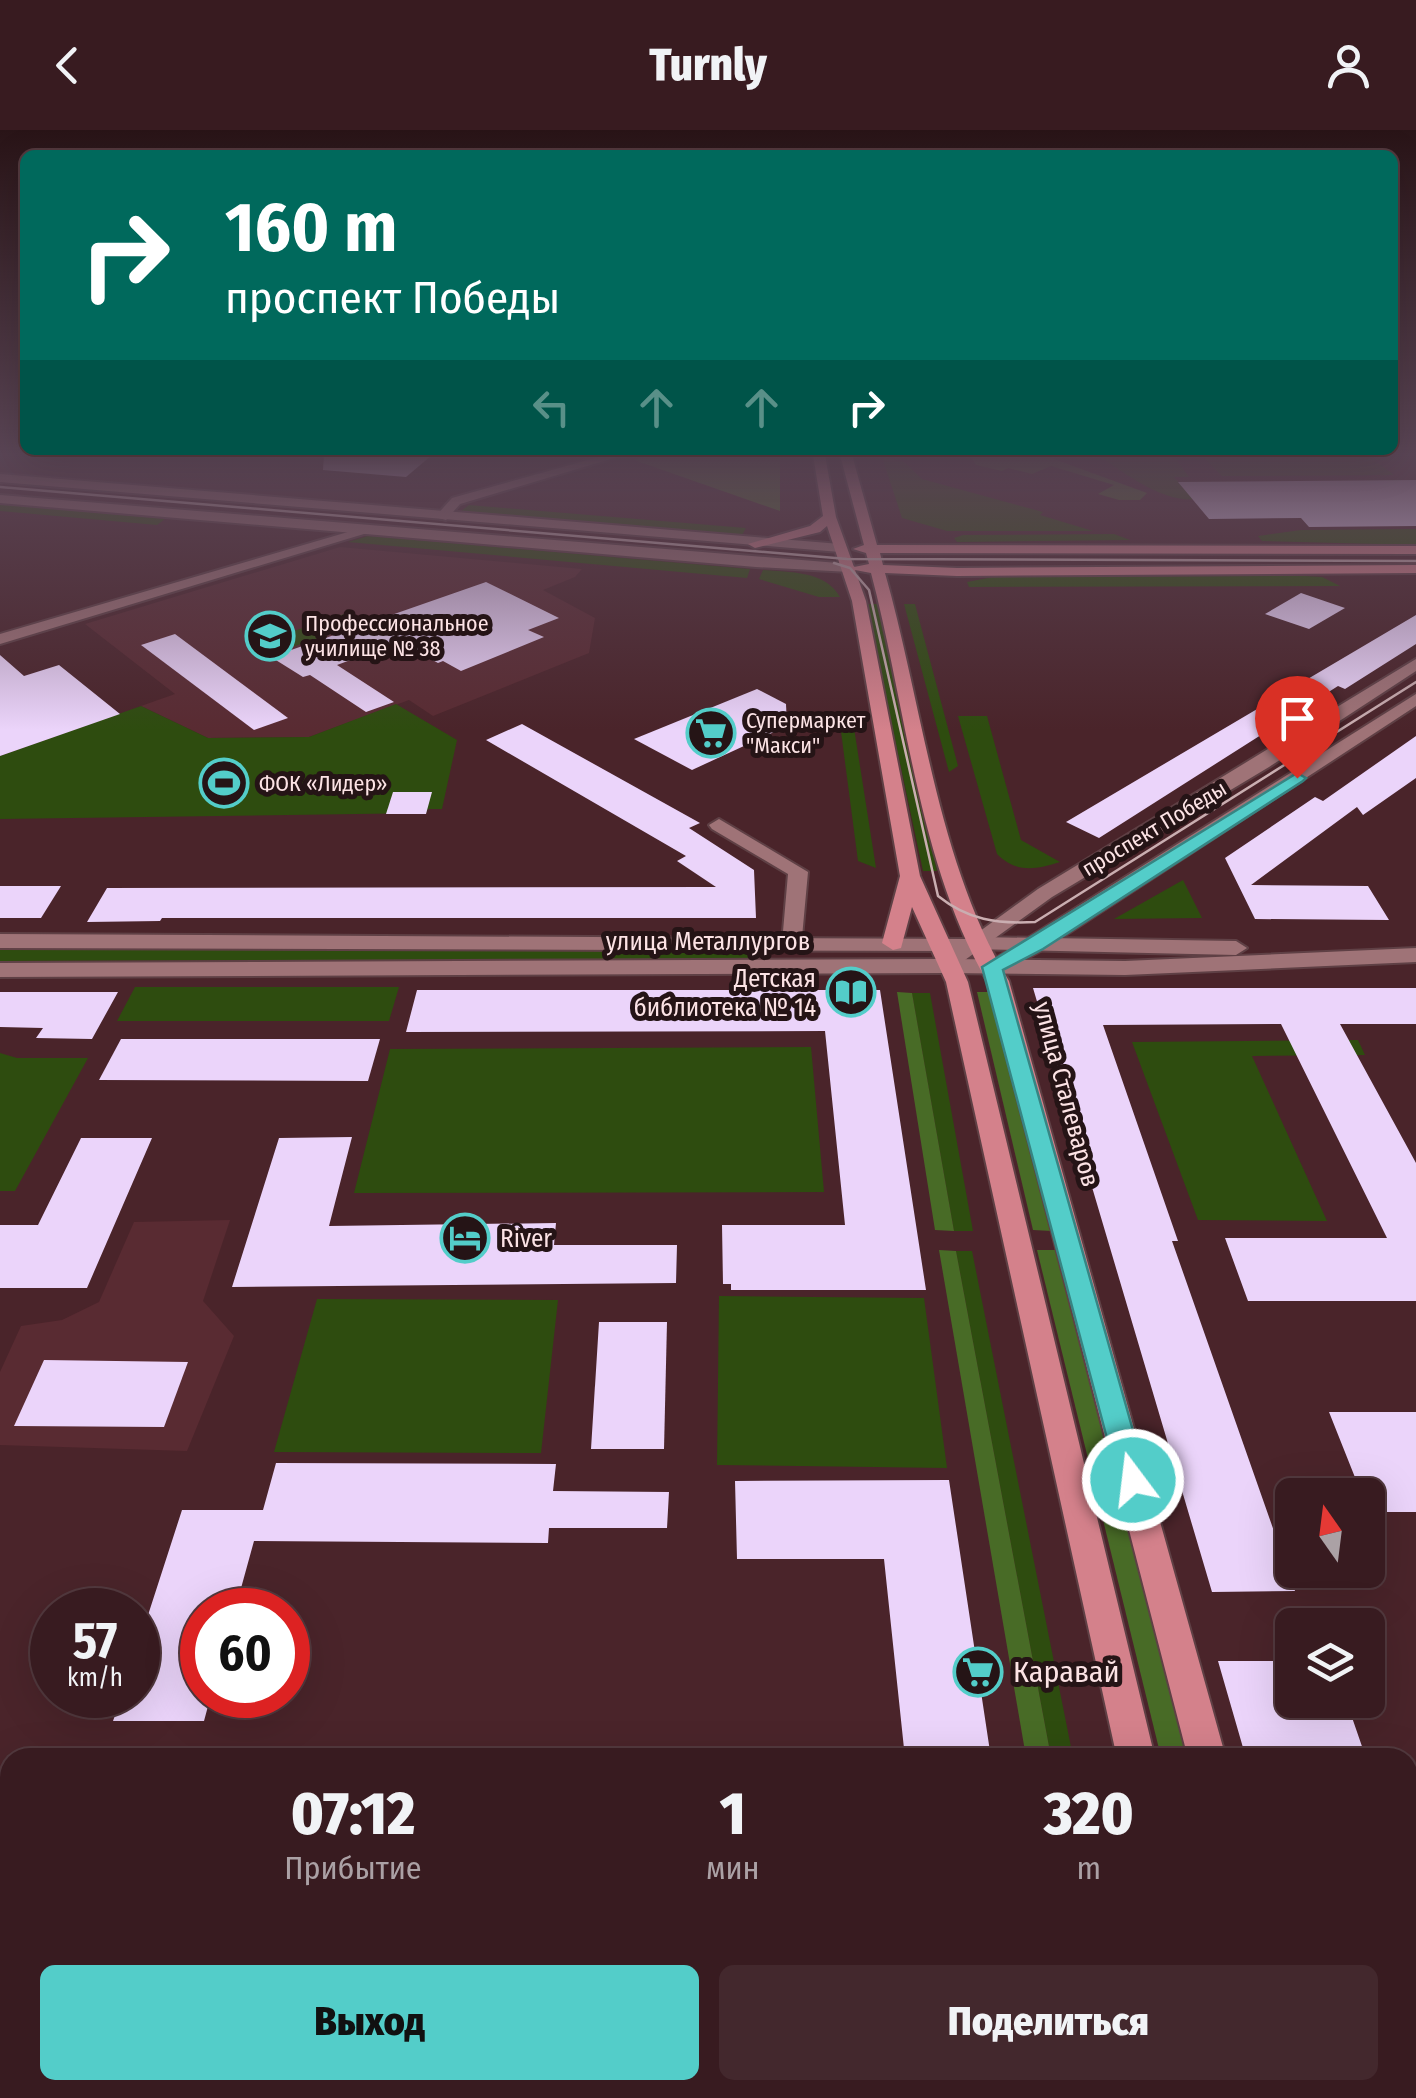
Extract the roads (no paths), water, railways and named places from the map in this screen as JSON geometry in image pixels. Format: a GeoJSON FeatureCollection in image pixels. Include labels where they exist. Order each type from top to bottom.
{"type":"FeatureCollection","features":[{"type":"Feature","properties":{"kind":"main road"},"geometry":{"type":"LineString","coordinates":[[937,547],[950,549]]}},
{"type":"Feature","properties":{"kind":"main road"},"geometry":{"type":"LineString","coordinates":[[1134,1748],[957,982],[910,876],[850,568],[840,548],[1416,550]]}},
{"type":"Feature","properties":{"kind":"main road","name":"улица Сталеваров"},"geometry":{"type":"LineString","coordinates":[[872,549],[950,876],[976,944],[992,967],[1204,1748]]}},
{"type":"Feature","properties":{"kind":"main road"},"geometry":{"type":"LineString","coordinates":[[850,568],[957,572],[1416,569]]}},
{"type":"Feature","properties":{"kind":"main road"},"geometry":{"type":"LineString","coordinates":[[886,602],[924,579],[957,572]]}},
{"type":"Feature","properties":{"kind":"main road"},"geometry":{"type":"LineString","coordinates":[[893,944],[910,876]]}},
{"type":"Feature","properties":{"kind":"street"},"geometry":{"type":"LineString","coordinates":[[0,639],[313,547]]}},
{"type":"Feature","properties":{"kind":"street"},"geometry":{"type":"LineString","coordinates":[[583,547],[850,568]]}},
{"type":"Feature","properties":{"kind":"street"},"geometry":{"type":"LineString","coordinates":[[815,547],[840,548]]}},
{"type":"Feature","properties":{"kind":"street","name":"проспект Победы"},"geometry":{"type":"LineString","coordinates":[[942,955],[976,944],[1046,893],[1264,763],[1416,664]]}},
{"type":"Feature","properties":{"kind":"street","name":"проспект Победы"},"geometry":{"type":"LineString","coordinates":[[992,967],[1036,944],[1416,699]]}},
{"type":"Feature","properties":{"kind":"street"},"geometry":{"type":"LineString","coordinates":[[720,825],[798,872],[793,943]]}},
{"type":"Feature","properties":{"kind":"street","name":"улица Металлургов"},"geometry":{"type":"LineString","coordinates":[[0,941],[893,944],[992,967],[1125,968],[1416,954]]}},
{"type":"Feature","properties":{"kind":"street","name":"улица Металлургов"},"geometry":{"type":"LineString","coordinates":[[976,944],[1416,954]]}},
{"type":"Feature","properties":{"kind":"street","name":"улица Металлургов"},"geometry":{"type":"LineString","coordinates":[[0,970],[942,955]]}},
{"type":"Feature","properties":{"kind":"tram line"},"geometry":{"type":"LineString","coordinates":[[704,547],[847,559],[1416,561]]}},
{"type":"Feature","properties":{"kind":"tram line"},"geometry":{"type":"LineString","coordinates":[[834,563],[850,568],[869,590],[938,896],[984,919],[1035,922],[1416,682]]}},
{"type":"Feature","properties":{"kind":"place","name":"Профессиональное училище № 38"},"geometry":{"type":"Point","coordinates":[270,636]}},
{"type":"Feature","properties":{"kind":"place","name":"Супермаркет \"Макси\""},"geometry":{"type":"Point","coordinates":[711,733]}},
{"type":"Feature","properties":{"kind":"place","name":"ФОК «Лидер»"},"geometry":{"type":"Point","coordinates":[224,783]}},
{"type":"Feature","properties":{"kind":"place","name":"Детская библиотека № 14"},"geometry":{"type":"Point","coordinates":[851,992]}},
{"type":"Feature","properties":{"kind":"place","name":"River"},"geometry":{"type":"Point","coordinates":[465,1238]}},
{"type":"Feature","properties":{"kind":"place","name":"Каравай"},"geometry":{"type":"Point","coordinates":[978,1672]}}]}
